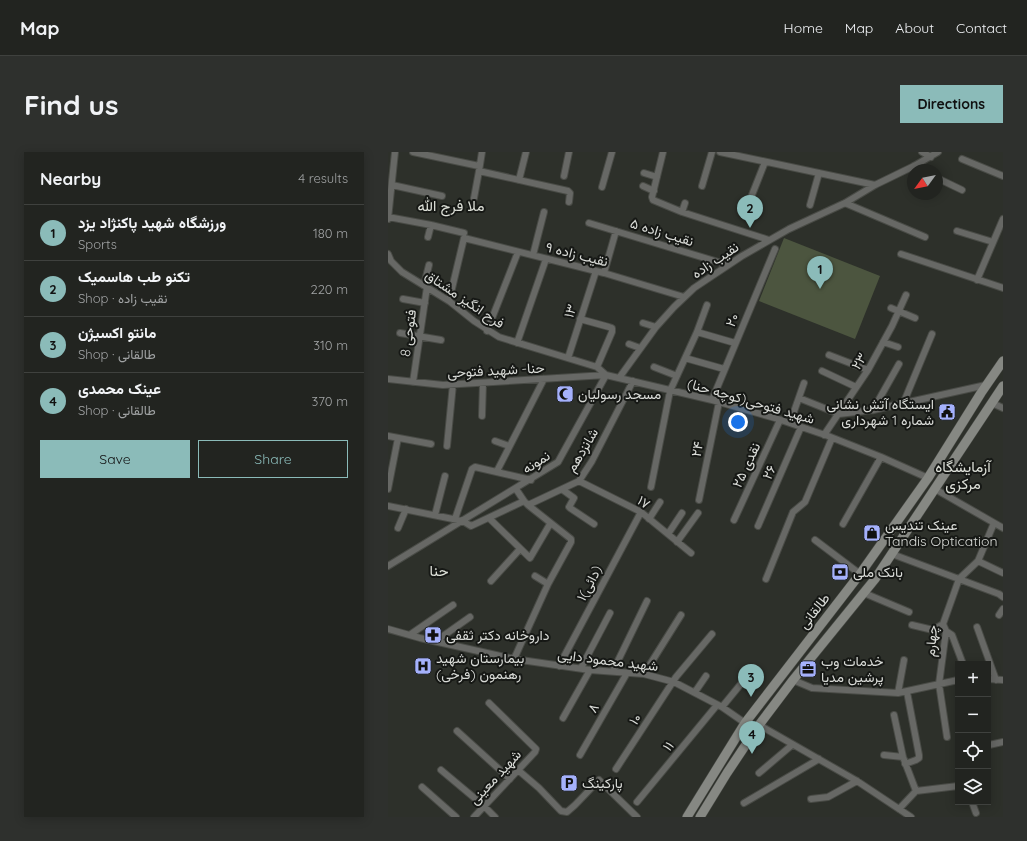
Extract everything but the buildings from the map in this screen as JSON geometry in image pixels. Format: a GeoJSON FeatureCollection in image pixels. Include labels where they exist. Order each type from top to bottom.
{"type":"FeatureCollection","features":[{"type":"Feature","properties":{"kind":"main road","name":"طالقانی"},"geometry":{"type":"LineString","coordinates":[[687,817],[745,723],[860,574],[928,478],[986,385],[1003,361]]}},
{"type":"Feature","properties":{"kind":"main road","name":"طالقانی"},"geometry":{"type":"LineString","coordinates":[[700,817],[759,725],[793,680],[864,593],[892,554],[1003,386]]}},
{"type":"Feature","properties":{"kind":"street"},"geometry":{"type":"LineString","coordinates":[[388,221],[395,152]]}},
{"type":"Feature","properties":{"kind":"street"},"geometry":{"type":"LineString","coordinates":[[413,152],[570,192],[569,202]]}},
{"type":"Feature","properties":{"kind":"street"},"geometry":{"type":"LineString","coordinates":[[474,198],[482,152]]}},
{"type":"Feature","properties":{"kind":"street"},"geometry":{"type":"LineString","coordinates":[[519,180],[526,152]]}},
{"type":"Feature","properties":{"kind":"street"},"geometry":{"type":"LineString","coordinates":[[564,176],[569,152]]}},
{"type":"Feature","properties":{"kind":"street"},"geometry":{"type":"LineString","coordinates":[[602,187],[612,152]]}},
{"type":"Feature","properties":{"kind":"street"},"geometry":{"type":"LineString","coordinates":[[663,152],[652,197],[653,200],[682,212],[769,240]]}},
{"type":"Feature","properties":{"kind":"street"},"geometry":{"type":"LineString","coordinates":[[702,186],[712,152]]}},
{"type":"Feature","properties":{"kind":"street"},"geometry":{"type":"LineString","coordinates":[[720,152],[874,185]]}},
{"type":"Feature","properties":{"kind":"street"},"geometry":{"type":"LineString","coordinates":[[922,152],[931,157]]}},
{"type":"Feature","properties":{"kind":"street","name":"نقیب زاده"},"geometry":{"type":"LineString","coordinates":[[918,164],[938,152]]}},
{"type":"Feature","properties":{"kind":"street"},"geometry":{"type":"LineString","coordinates":[[962,159],[1003,176]]}},
{"type":"Feature","properties":{"kind":"street"},"geometry":{"type":"LineString","coordinates":[[748,205],[765,162]]}},
{"type":"Feature","properties":{"kind":"street","name":"نقیب زاده"},"geometry":{"type":"LineString","coordinates":[[620,378],[656,327],[674,306],[694,288],[769,240],[844,203],[874,185],[907,169]]}},
{"type":"Feature","properties":{"kind":"street"},"geometry":{"type":"LineString","coordinates":[[644,173],[658,176]]}},
{"type":"Feature","properties":{"kind":"street"},"geometry":{"type":"LineString","coordinates":[[810,205],[820,173]]}},
{"type":"Feature","properties":{"kind":"street"},"geometry":{"type":"LineString","coordinates":[[943,181],[962,190]]}},
{"type":"Feature","properties":{"kind":"street"},"geometry":{"type":"LineString","coordinates":[[392,185],[442,196]]}},
{"type":"Feature","properties":{"kind":"street"},"geometry":{"type":"LineString","coordinates":[[643,186],[654,191]]}},
{"type":"Feature","properties":{"kind":"street"},"geometry":{"type":"LineString","coordinates":[[682,212],[685,203]]}},
{"type":"Feature","properties":{"kind":"street"},"geometry":{"type":"LineString","coordinates":[[844,203],[925,237]]}},
{"type":"Feature","properties":{"kind":"street"},"geometry":{"type":"LineString","coordinates":[[533,255],[544,212]]}},
{"type":"Feature","properties":{"kind":"street","name":"نقیب زاده ۹"},"geometry":{"type":"LineString","coordinates":[[388,217],[431,225],[518,252],[604,273],[684,297]]}},
{"type":"Feature","properties":{"kind":"street"},"geometry":{"type":"LineString","coordinates":[[978,280],[1003,219]]}},
{"type":"Feature","properties":{"kind":"street","name":"نقیب زاده ۵"},"geometry":{"type":"LineString","coordinates":[[589,223],[616,230],[728,266]]}},
{"type":"Feature","properties":{"kind":"street"},"geometry":{"type":"LineString","coordinates":[[428,237],[431,225]]}},
{"type":"Feature","properties":{"kind":"street"},"geometry":{"type":"LineString","coordinates":[[604,273],[616,230]]}},
{"type":"Feature","properties":{"kind":"street"},"geometry":{"type":"LineString","coordinates":[[957,231],[993,242]]}},
{"type":"Feature","properties":{"kind":"street"},"geometry":{"type":"LineString","coordinates":[[449,301],[464,236]]}},
{"type":"Feature","properties":{"kind":"street","name":"۲۰"},"geometry":{"type":"LineString","coordinates":[[712,400],[775,249]]}},
{"type":"Feature","properties":{"kind":"street"},"geometry":{"type":"LineString","coordinates":[[487,330],[518,252]]}},
{"type":"Feature","properties":{"kind":"street","name":"فرح انگیز مشتاق"},"geometry":{"type":"LineString","coordinates":[[388,254],[397,268],[449,301],[487,330],[499,337],[597,367],[606,375]]}},
{"type":"Feature","properties":{"kind":"street"},"geometry":{"type":"LineString","coordinates":[[901,254],[1003,288]]}},
{"type":"Feature","properties":{"kind":"street"},"geometry":{"type":"LineString","coordinates":[[517,343],[546,259]]}},
{"type":"Feature","properties":{"kind":"street","name":"فتوحی 8"},"geometry":{"type":"LineString","coordinates":[[413,382],[429,265]]}},
{"type":"Feature","properties":{"kind":"street","name":"۱۳"},"geometry":{"type":"LineString","coordinates":[[568,358],[596,271]]}},
{"type":"Feature","properties":{"kind":"street","name":"۲۳"},"geometry":{"type":"LineString","coordinates":[[824,435],[868,370],[884,342],[906,295]]}},
{"type":"Feature","properties":{"kind":"street"},"geometry":{"type":"LineString","coordinates":[[403,299],[425,303]]}},
{"type":"Feature","properties":{"kind":"street"},"geometry":{"type":"LineString","coordinates":[[651,487],[670,391],[697,332],[707,305]]}},
{"type":"Feature","properties":{"kind":"street"},"geometry":{"type":"LineString","coordinates":[[891,308],[915,318]]}},
{"type":"Feature","properties":{"kind":"street"},"geometry":{"type":"LineString","coordinates":[[580,318],[612,328],[612,332],[597,367]]}},
{"type":"Feature","properties":{"kind":"street"},"geometry":{"type":"LineString","coordinates":[[643,323],[656,327]]}},
{"type":"Feature","properties":{"kind":"street"},"geometry":{"type":"LineString","coordinates":[[697,332],[735,343]]}},
{"type":"Feature","properties":{"kind":"street"},"geometry":{"type":"LineString","coordinates":[[400,333],[441,340]]}},
{"type":"Feature","properties":{"kind":"street"},"geometry":{"type":"LineString","coordinates":[[903,404],[932,334]]}},
{"type":"Feature","properties":{"kind":"street"},"geometry":{"type":"LineString","coordinates":[[884,342],[898,347]]}},
{"type":"Feature","properties":{"kind":"street"},"geometry":{"type":"LineString","coordinates":[[629,344],[640,348]]}},
{"type":"Feature","properties":{"kind":"street"},"geometry":{"type":"LineString","coordinates":[[830,354],[868,370]]}},
{"type":"Feature","properties":{"kind":"street"},"geometry":{"type":"LineString","coordinates":[[685,358],[724,369]]}},
{"type":"Feature","properties":{"kind":"street"},"geometry":{"type":"LineString","coordinates":[[873,410],[899,364]]}},
{"type":"Feature","properties":{"kind":"street"},"geometry":{"type":"LineString","coordinates":[[654,368],[677,376]]}},
{"type":"Feature","properties":{"kind":"street"},"geometry":{"type":"LineString","coordinates":[[822,370],[856,387]]}},
{"type":"Feature","properties":{"kind":"street","name":"حنا- شهید فتوحی"},"geometry":{"type":"LineString","coordinates":[[388,379],[442,385],[606,375]]}},
{"type":"Feature","properties":{"kind":"street","name":"(کوچه حنا)شهید فتوحی"},"geometry":{"type":"LineString","coordinates":[[606,375],[712,400],[790,423],[880,457],[928,478]]}},
{"type":"Feature","properties":{"kind":"street","name":"نمونه"},"geometry":{"type":"LineString","coordinates":[[388,566],[531,480],[560,460],[606,375]]}},
{"type":"Feature","properties":{"kind":"street"},"geometry":{"type":"LineString","coordinates":[[497,471],[544,379]]}},
{"type":"Feature","properties":{"kind":"street","name":"شانزدهم"},"geometry":{"type":"LineString","coordinates":[[462,521],[471,526],[526,503],[563,490],[579,482],[592,462],[633,381]]}},
{"type":"Feature","properties":{"kind":"street"},"geometry":{"type":"LineString","coordinates":[[482,416],[484,383]]}},
{"type":"Feature","properties":{"kind":"street"},"geometry":{"type":"LineString","coordinates":[[790,423],[804,383]]}},
{"type":"Feature","properties":{"kind":"street"},"geometry":{"type":"LineString","coordinates":[[447,446],[453,384]]}},
{"type":"Feature","properties":{"kind":"street"},"geometry":{"type":"LineString","coordinates":[[799,398],[839,414],[873,410],[986,385]]}},
{"type":"Feature","properties":{"kind":"street","name":"۲۴"},"geometry":{"type":"LineString","coordinates":[[699,500],[719,402]]}},
{"type":"Feature","properties":{"kind":"street"},"geometry":{"type":"LineString","coordinates":[[992,403],[1003,408]]}},
{"type":"Feature","properties":{"kind":"street","name":"۲۵ نقدی"},"geometry":{"type":"LineString","coordinates":[[734,520],[780,420]]}},
{"type":"Feature","properties":{"kind":"street","name":"۲۶"},"geometry":{"type":"LineString","coordinates":[[758,526],[801,427]]}},
{"type":"Feature","properties":{"kind":"street"},"geometry":{"type":"LineString","coordinates":[[388,436],[431,444]]}},
{"type":"Feature","properties":{"kind":"street"},"geometry":{"type":"LineString","coordinates":[[388,489],[398,438]]}},
{"type":"Feature","properties":{"kind":"street"},"geometry":{"type":"LineString","coordinates":[[766,579],[793,512],[804,502],[832,438]]}},
{"type":"Feature","properties":{"kind":"street"},"geometry":{"type":"LineString","coordinates":[[495,441],[510,446]]}},
{"type":"Feature","properties":{"kind":"street"},"geometry":{"type":"LineString","coordinates":[[843,524],[880,457]]}},
{"type":"Feature","properties":{"kind":"street"},"geometry":{"type":"LineString","coordinates":[[455,519],[472,469],[475,467],[531,480]]}},
{"type":"Feature","properties":{"kind":"street"},"geometry":{"type":"LineString","coordinates":[[435,515],[445,476]]}},
{"type":"Feature","properties":{"kind":"street","name":"۱۷"},"geometry":{"type":"LineString","coordinates":[[579,482],[641,512],[691,553]]}},
{"type":"Feature","properties":{"kind":"street"},"geometry":{"type":"LineString","coordinates":[[935,488],[1003,528]]}},
{"type":"Feature","properties":{"kind":"street"},"geometry":{"type":"LineString","coordinates":[[514,659],[548,584],[571,542],[570,537],[550,524],[526,503],[516,489]]}},
{"type":"Feature","properties":{"kind":"street"},"geometry":{"type":"LineString","coordinates":[[563,490],[574,498],[569,506],[570,508],[594,524]]}},
{"type":"Feature","properties":{"kind":"street"},"geometry":{"type":"LineString","coordinates":[[649,519],[660,502]]}},
{"type":"Feature","properties":{"kind":"street"},"geometry":{"type":"LineString","coordinates":[[388,506],[462,521]]}},
{"type":"Feature","properties":{"kind":"street"},"geometry":{"type":"LineString","coordinates":[[398,528],[406,509]]}},
{"type":"Feature","properties":{"kind":"street","name":"۱(دائی)"},"geometry":{"type":"LineString","coordinates":[[559,666],[641,512]]}},
{"type":"Feature","properties":{"kind":"street"},"geometry":{"type":"LineString","coordinates":[[668,534],[682,513]]}},
{"type":"Feature","properties":{"kind":"street"},"geometry":{"type":"LineString","coordinates":[[677,542],[698,513]]}},
{"type":"Feature","properties":{"kind":"street"},"geometry":{"type":"LineString","coordinates":[[489,518],[530,558],[550,524]]}},
{"type":"Feature","properties":{"kind":"street"},"geometry":{"type":"LineString","coordinates":[[959,579],[978,561],[994,523]]}},
{"type":"Feature","properties":{"kind":"street"},"geometry":{"type":"LineString","coordinates":[[815,540],[860,574]]}},
{"type":"Feature","properties":{"kind":"street"},"geometry":{"type":"LineString","coordinates":[[491,581],[520,549]]}},
{"type":"Feature","properties":{"kind":"street"},"geometry":{"type":"LineString","coordinates":[[892,554],[1003,596]]}},
{"type":"Feature","properties":{"kind":"street"},"geometry":{"type":"LineString","coordinates":[[978,561],[1003,573]]}},
{"type":"Feature","properties":{"kind":"street"},"geometry":{"type":"LineString","coordinates":[[535,576],[548,584]]}},
{"type":"Feature","properties":{"kind":"street","name":"چهارم"},"geometry":{"type":"LineString","coordinates":[[947,737],[938,684],[946,631],[943,624],[959,579]]}},
{"type":"Feature","properties":{"kind":"street"},"geometry":{"type":"LineString","coordinates":[[864,593],[909,612]]}},
{"type":"Feature","properties":{"kind":"street"},"geometry":{"type":"LineString","coordinates":[[613,671],[647,602]]}},
{"type":"Feature","properties":{"kind":"street"},"geometry":{"type":"LineString","coordinates":[[411,634],[453,605]]}},
{"type":"Feature","properties":{"kind":"street"},"geometry":{"type":"LineString","coordinates":[[999,616],[1003,608]]}},
{"type":"Feature","properties":{"kind":"street"},"geometry":{"type":"LineString","coordinates":[[581,668],[610,613]]}},
{"type":"Feature","properties":{"kind":"street"},"geometry":{"type":"LineString","coordinates":[[644,674],[680,615]]}},
{"type":"Feature","properties":{"kind":"street"},"geometry":{"type":"LineString","coordinates":[[436,641],[470,617]]}},
{"type":"Feature","properties":{"kind":"street"},"geometry":{"type":"LineString","coordinates":[[912,625],[933,630],[943,624]]}},
{"type":"Feature","properties":{"kind":"street"},"geometry":{"type":"LineString","coordinates":[[977,627],[996,680]]}},
{"type":"Feature","properties":{"kind":"street","name":"شهید محمود دایی"},"geometry":{"type":"LineString","coordinates":[[388,629],[514,659],[590,670],[644,674],[674,682],[695,692],[720,706],[745,723]]}},
{"type":"Feature","properties":{"kind":"street"},"geometry":{"type":"LineString","coordinates":[[946,631],[952,635],[962,661]]}},
{"type":"Feature","properties":{"kind":"street","name":"۱۰"},"geometry":{"type":"LineString","coordinates":[[616,769],[680,672],[712,634]]}},
{"type":"Feature","properties":{"kind":"street"},"geometry":{"type":"LineString","coordinates":[[898,693],[904,660]]}},
{"type":"Feature","properties":{"kind":"street","name":"۱۱"},"geometry":{"type":"LineString","coordinates":[[637,802],[754,668]]}},
{"type":"Feature","properties":{"kind":"street"},"geometry":{"type":"LineString","coordinates":[[563,718],[590,670]]}},
{"type":"Feature","properties":{"kind":"street","name":"۸"},"geometry":{"type":"LineString","coordinates":[[580,755],[627,673]]}},
{"type":"Feature","properties":{"kind":"street"},"geometry":{"type":"LineString","coordinates":[[695,692],[706,676]]}},
{"type":"Feature","properties":{"kind":"street"},"geometry":{"type":"LineString","coordinates":[[793,680],[812,688],[898,693],[955,681]]}},
{"type":"Feature","properties":{"kind":"street"},"geometry":{"type":"LineString","coordinates":[[991,680],[1003,680]]}},
{"type":"Feature","properties":{"kind":"street"},"geometry":{"type":"LineString","coordinates":[[905,764],[919,758],[907,692]]}},
{"type":"Feature","properties":{"kind":"street","name":"شهید معینی"},"geometry":{"type":"LineString","coordinates":[[474,817],[535,752],[536,749],[535,746],[489,703]]}},
{"type":"Feature","properties":{"kind":"street"},"geometry":{"type":"LineString","coordinates":[[894,715],[905,764],[916,791]]}},
{"type":"Feature","properties":{"kind":"street"},"geometry":{"type":"LineString","coordinates":[[759,725],[857,781],[911,817]]}},
{"type":"Feature","properties":{"kind":"street"},"geometry":{"type":"LineString","coordinates":[[457,731],[510,779]]}},
{"type":"Feature","properties":{"kind":"street"},"geometry":{"type":"LineString","coordinates":[[991,745],[1003,742]]}},
{"type":"Feature","properties":{"kind":"street"},"geometry":{"type":"LineString","coordinates":[[759,773],[792,745]]}},
{"type":"Feature","properties":{"kind":"street"},"geometry":{"type":"LineString","coordinates":[[884,755],[903,757]]}},
{"type":"Feature","properties":{"kind":"street"},"geometry":{"type":"LineString","coordinates":[[744,803],[818,759]]}},
{"type":"Feature","properties":{"kind":"street"},"geometry":{"type":"LineString","coordinates":[[441,770],[484,806],[494,817]]}},
{"type":"Feature","properties":{"kind":"street"},"geometry":{"type":"LineString","coordinates":[[518,770],[539,788],[561,811],[567,812],[599,780],[637,817]]}},
{"type":"Feature","properties":{"kind":"street"},"geometry":{"type":"LineString","coordinates":[[811,799],[828,797],[857,781]]}},
{"type":"Feature","properties":{"kind":"street"},"geometry":{"type":"LineString","coordinates":[[899,809],[916,791],[955,786]]}},
{"type":"Feature","properties":{"kind":"street"},"geometry":{"type":"LineString","coordinates":[[422,787],[456,817]]}},
{"type":"Feature","properties":{"kind":"street"},"geometry":{"type":"LineString","coordinates":[[973,805],[976,813]]}},
{"type":"Feature","properties":{"kind":"green space"},"geometry":{"type":"Polygon","coordinates":[[[784,238],[880,276],[855,339],[759,301],[784,238]]]}},
{"type":"Feature","properties":{"kind":"place","name":"تکنو طب هاسمیک"},"geometry":{"type":"Point","coordinates":[750,228]}},
{"type":"Feature","properties":{"kind":"place","name":"ورزشگاه شهید پاکنژاد یزد"},"geometry":{"type":"Point","coordinates":[820,289]}},
{"type":"Feature","properties":{"kind":"place","name":"مسجد رسولیان"},"geometry":{"type":"Point","coordinates":[565,394]}},
{"type":"Feature","properties":{"kind":"place","name":"ایستگاه آتش نشانی شماره 1 شهرداری"},"geometry":{"type":"Point","coordinates":[947,412]}},
{"type":"Feature","properties":{"kind":"place","name":"عینک تندیس Tandis Optication"},"geometry":{"type":"Point","coordinates":[872,533]}},
{"type":"Feature","properties":{"kind":"place","name":"بانک ملی"},"geometry":{"type":"Point","coordinates":[840,572]}},
{"type":"Feature","properties":{"kind":"place","name":"داروخانه دکتر ثقفی"},"geometry":{"type":"Point","coordinates":[433,635]}},
{"type":"Feature","properties":{"kind":"place","name":"بیمارستان شهید رهنمون (فرخی)"},"geometry":{"type":"Point","coordinates":[423,666]}},
{"type":"Feature","properties":{"kind":"place","name":"خدمات وب پرشین مدیا"},"geometry":{"type":"Point","coordinates":[808,669]}},
{"type":"Feature","properties":{"kind":"place","name":"مانتو اكسيژن"},"geometry":{"type":"Point","coordinates":[751,697]}},
{"type":"Feature","properties":{"kind":"place","name":"عینک محمدی"},"geometry":{"type":"Point","coordinates":[752,754]}},
{"type":"Feature","properties":{"kind":"place","name":"پارکینگ"},"geometry":{"type":"Point","coordinates":[569,783]}},
{"type":"Feature","properties":{"kind":"district","name":"ملا فرج الله"},"geometry":{"type":"Point","coordinates":[451,205]}},
{"type":"Feature","properties":{"kind":"district","name":"آزمایشگاه مرکزی"},"geometry":{"type":"Point","coordinates":[963,474]}},
{"type":"Feature","properties":{"kind":"district","name":"حنا"},"geometry":{"type":"Point","coordinates":[439,570]}}]}
